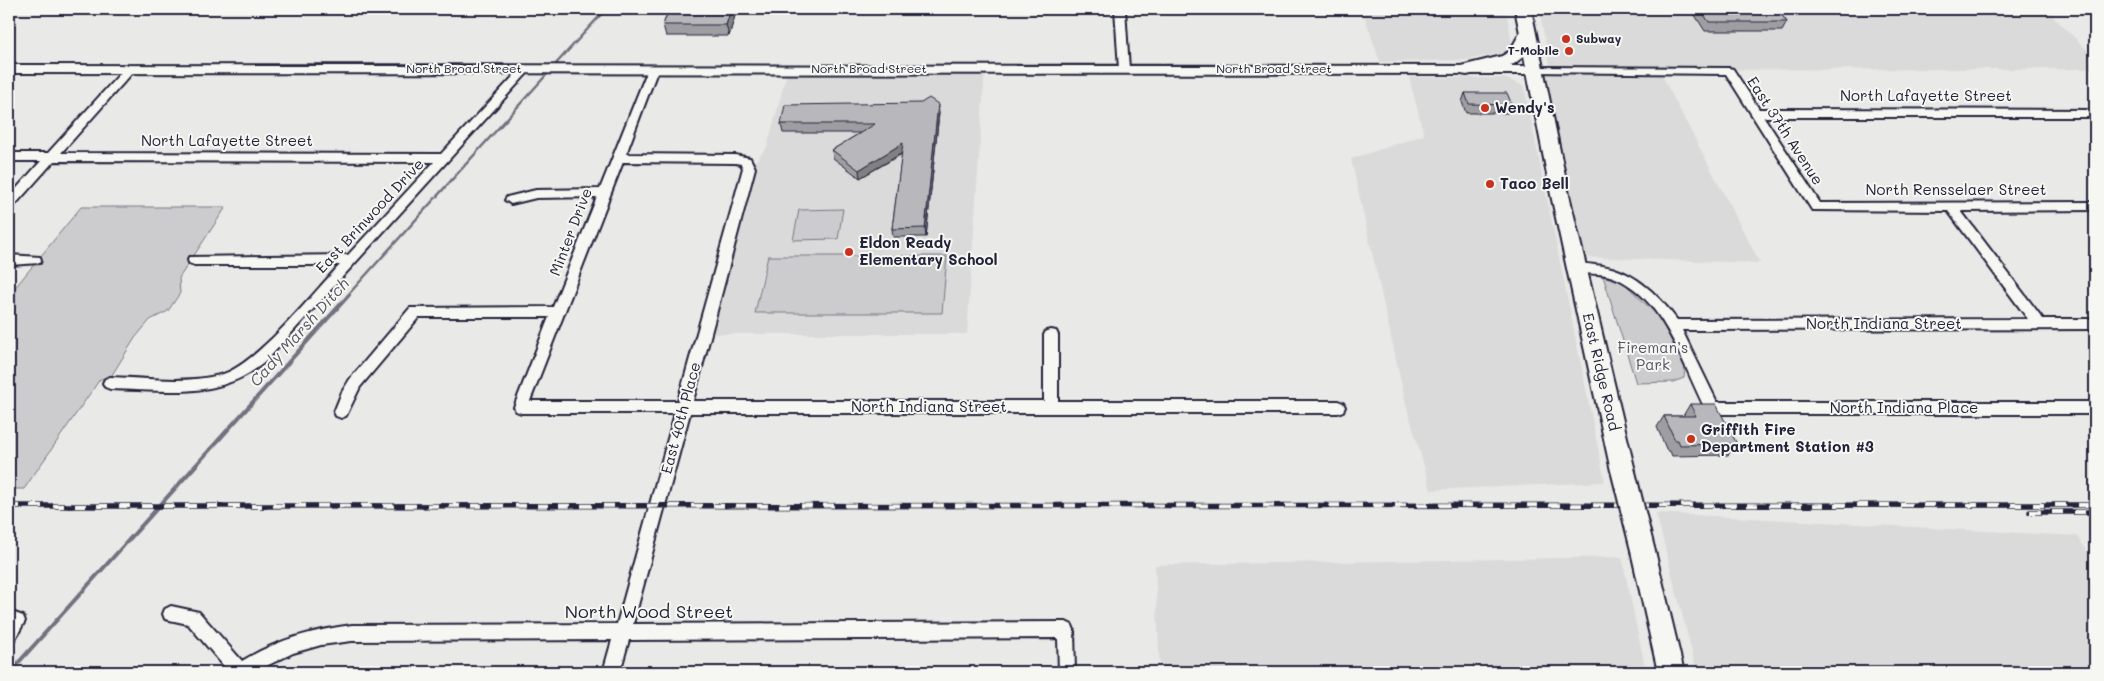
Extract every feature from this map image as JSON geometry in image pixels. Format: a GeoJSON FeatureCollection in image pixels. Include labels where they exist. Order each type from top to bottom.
{"type":"FeatureCollection","features":[{"type":"Feature","properties":{"kind":"main road","name":"East Ridge Road"},"geometry":{"type":"LineString","coordinates":[[1523,9],[1576,268],[1671,672]]}},
{"type":"Feature","properties":{"kind":"main road"},"geometry":{"type":"LineString","coordinates":[[1467,70],[1508,60],[1517,54],[1528,33]]}},
{"type":"Feature","properties":{"kind":"street"},"geometry":{"type":"LineString","coordinates":[[1120,9],[1124,69]]}},
{"type":"Feature","properties":{"kind":"street","name":"North Broad Street"},"geometry":{"type":"LineString","coordinates":[[9,68],[1729,71]]}},
{"type":"Feature","properties":{"kind":"street"},"geometry":{"type":"LineString","coordinates":[[9,204],[130,69]]}},
{"type":"Feature","properties":{"kind":"street","name":"East Brinwood Drive"},"geometry":{"type":"LineString","coordinates":[[110,383],[203,383],[232,376],[251,366],[271,348],[526,69]]}},
{"type":"Feature","properties":{"kind":"street","name":"Minter Drive"},"geometry":{"type":"LineString","coordinates":[[521,407],[653,69]]}},
{"type":"Feature","properties":{"kind":"street","name":"East 37th Avenue"},"geometry":{"type":"LineString","coordinates":[[1729,71],[1816,207]]}},
{"type":"Feature","properties":{"kind":"street","name":"North Lafayette Street"},"geometry":{"type":"LineString","coordinates":[[1756,113],[2095,112]]}},
{"type":"Feature","properties":{"kind":"street","name":"North Lafayette Street"},"geometry":{"type":"LineString","coordinates":[[9,157],[445,158]]}},
{"type":"Feature","properties":{"kind":"street","name":"East 40th Place"},"geometry":{"type":"LineString","coordinates":[[612,672],[749,164],[741,159],[618,158]]}},
{"type":"Feature","properties":{"kind":"street"},"geometry":{"type":"LineString","coordinates":[[511,200],[536,194],[604,193]]}},
{"type":"Feature","properties":{"kind":"street"},"geometry":{"type":"LineString","coordinates":[[1951,206],[2039,324]]}},
{"type":"Feature","properties":{"kind":"street","name":"North Rensselaer Street"},"geometry":{"type":"LineString","coordinates":[[1816,207],[2095,206]]}},
{"type":"Feature","properties":{"kind":"street"},"geometry":{"type":"LineString","coordinates":[[9,260],[35,260]]}},
{"type":"Feature","properties":{"kind":"street"},"geometry":{"type":"LineString","coordinates":[[194,260],[352,260]]}},
{"type":"Feature","properties":{"kind":"street"},"geometry":{"type":"LineString","coordinates":[[1576,268],[1616,273],[1631,280],[1673,325]]}},
{"type":"Feature","properties":{"kind":"street"},"geometry":{"type":"LineString","coordinates":[[341,412],[349,392],[415,312],[558,312]]}},
{"type":"Feature","properties":{"kind":"street","name":"North Indiana Street"},"geometry":{"type":"LineString","coordinates":[[1673,325],[2095,324]]}},
{"type":"Feature","properties":{"kind":"street","name":"North Indiana Place"},"geometry":{"type":"LineString","coordinates":[[1673,325],[1712,408],[2095,408]]}},
{"type":"Feature","properties":{"kind":"street"},"geometry":{"type":"LineString","coordinates":[[1050,407],[1051,335]]}},
{"type":"Feature","properties":{"kind":"street","name":"North Indiana Street"},"geometry":{"type":"LineString","coordinates":[[521,407],[1338,407]]}},
{"type":"Feature","properties":{"kind":"street"},"geometry":{"type":"LineString","coordinates":[[172,614],[193,617],[239,672]]}},
{"type":"Feature","properties":{"kind":"street","name":"North Wood Street"},"geometry":{"type":"LineString","coordinates":[[239,672],[283,647],[306,639],[328,635],[374,632],[1066,630],[1067,672]]}},
{"type":"Feature","properties":{"kind":"shaded area"},"geometry":{"type":"Polygon","coordinates":[[[1362,9],[1506,9],[1512,44],[1503,53],[1466,60],[1380,62],[1362,9]]]}},
{"type":"Feature","properties":{"kind":"shaded area"},"geometry":{"type":"Polygon","coordinates":[[[1539,9],[2046,9],[2095,58],[2095,69],[1551,70],[1539,9]]]}},
{"type":"Feature","properties":{"kind":"shaded area","name":"Eldon Ready Elementary School"},"geometry":{"type":"Polygon","coordinates":[[[788,69],[985,69],[967,334],[704,334],[748,170],[767,147],[788,69]]]}},
{"type":"Feature","properties":{"kind":"shaded area"},"geometry":{"type":"Polygon","coordinates":[[[1538,72],[1660,72],[1760,263],[1577,257],[1538,72]]]}},
{"type":"Feature","properties":{"kind":"shaded area"},"geometry":{"type":"Polygon","coordinates":[[[1409,77],[1504,78],[1524,86],[1605,482],[1431,490],[1406,404],[1351,159],[1424,135],[1409,77]]]}},
{"type":"Feature","properties":{"kind":"shaded area"},"geometry":{"type":"Polygon","coordinates":[[[1656,513],[2077,536],[2095,562],[2095,672],[1697,672],[1656,513]]]}},
{"type":"Feature","properties":{"kind":"shaded area"},"geometry":{"type":"Polygon","coordinates":[[[1622,557],[1646,672],[1160,672],[1155,565],[1622,557]]]}},
{"type":"Feature","properties":{"kind":"green space"},"geometry":{"type":"Polygon","coordinates":[[[81,207],[226,207],[179,278],[180,293],[168,311],[150,320],[135,338],[110,378],[100,379],[24,489],[9,489],[9,295],[81,207]]]}},
{"type":"Feature","properties":{"kind":"green space"},"geometry":{"type":"Polygon","coordinates":[[[843,209],[838,239],[793,240],[799,210],[843,209]]]}},
{"type":"Feature","properties":{"kind":"green space"},"geometry":{"type":"Polygon","coordinates":[[[768,256],[947,256],[942,313],[755,313],[768,256]]]}},
{"type":"Feature","properties":{"kind":"green space","name":"Fireman’s Park"},"geometry":{"type":"Polygon","coordinates":[[[1603,276],[1623,282],[1660,318],[1685,367],[1684,378],[1673,382],[1636,383],[1603,276]]]}},
{"type":"Feature","properties":{"kind":"building"},"geometry":{"type":"Polygon","coordinates":[[[669,9],[731,9],[726,25],[663,25],[669,9]]]}},
{"type":"Feature","properties":{"kind":"building"},"geometry":{"type":"Polygon","coordinates":[[[1700,9],[1777,9],[1787,22],[1709,22],[1700,9]]]}},
{"type":"Feature","properties":{"kind":"building"},"geometry":{"type":"Polygon","coordinates":[[[1465,93],[1507,93],[1512,105],[1469,104],[1465,93]]]}},
{"type":"Feature","properties":{"kind":"building","name":"Eldon Ready Elementary School"},"geometry":{"type":"Polygon","coordinates":[[[929,98],[938,104],[925,228],[892,229],[903,143],[859,170],[832,150],[875,124],[781,124],[785,105],[921,103],[929,98]]]}},
{"type":"Feature","properties":{"kind":"building"},"geometry":{"type":"Polygon","coordinates":[[[1690,404],[1716,404],[1737,444],[1680,445],[1678,440],[1675,440],[1664,416],[1696,416],[1690,404]]]}},
{"type":"Feature","properties":{"kind":"waterway","name":"Cady Marsh Ditch"},"geometry":{"type":"LineString","coordinates":[[553,67],[606,9]]}},
{"type":"Feature","properties":{"kind":"waterway","name":"Cady Marsh Ditch"},"geometry":{"type":"LineString","coordinates":[[347,296],[549,72]]}},
{"type":"Feature","properties":{"kind":"waterway","name":"Cady Marsh Ditch"},"geometry":{"type":"LineString","coordinates":[[10,672],[349,295]]}},
{"type":"Feature","properties":{"kind":"railway"},"geometry":{"type":"LineString","coordinates":[[9,506],[2095,505]]}},
{"type":"Feature","properties":{"kind":"railway"},"geometry":{"type":"LineString","coordinates":[[2030,512],[2095,512]]}},
{"type":"Feature","properties":{"kind":"place","name":"Subway"},"geometry":{"type":"Point","coordinates":[1566,39]}},
{"type":"Feature","properties":{"kind":"place","name":"T-Mobile"},"geometry":{"type":"Point","coordinates":[1569,51]}},
{"type":"Feature","properties":{"kind":"place","name":"Wendy's"},"geometry":{"type":"Point","coordinates":[1485,108]}},
{"type":"Feature","properties":{"kind":"place","name":"Taco Bell"},"geometry":{"type":"Point","coordinates":[1490,184]}},
{"type":"Feature","properties":{"kind":"place","name":"Eldon Ready Elementary School"},"geometry":{"type":"Point","coordinates":[849,252]}},
{"type":"Feature","properties":{"kind":"place","name":"Griffith Fire Department Station #3"},"geometry":{"type":"Point","coordinates":[1691,439]}}]}
